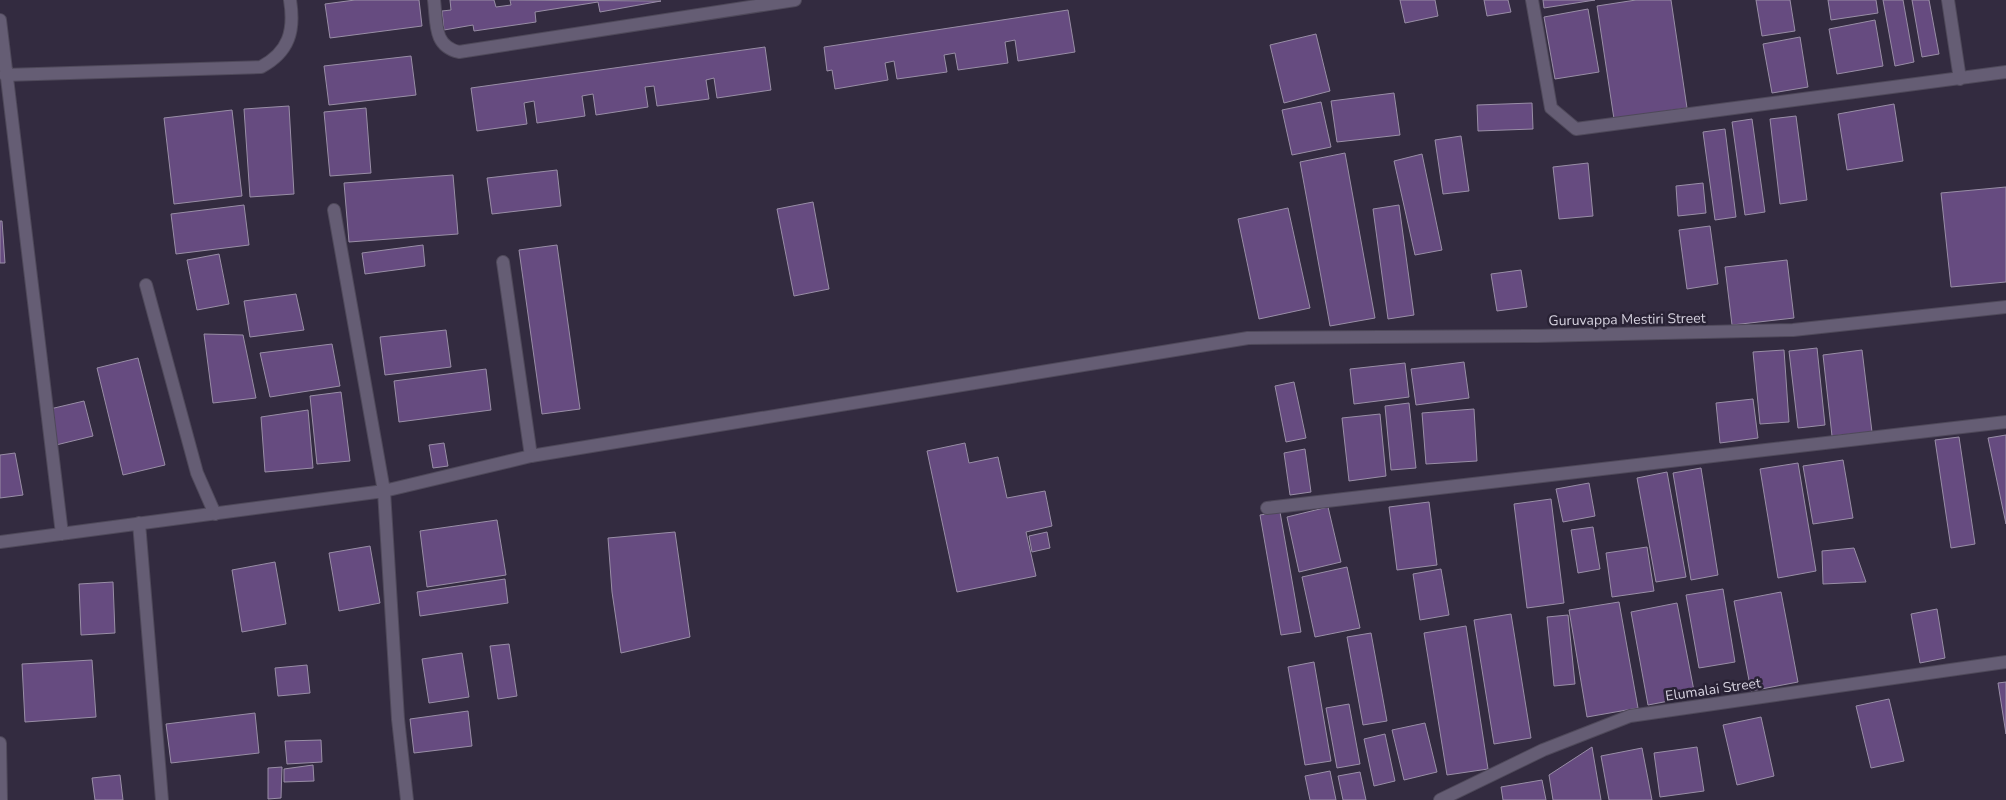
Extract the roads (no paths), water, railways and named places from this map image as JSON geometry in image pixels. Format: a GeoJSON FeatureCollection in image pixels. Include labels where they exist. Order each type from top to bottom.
{"type":"FeatureCollection","features":[{"type":"Feature","properties":{"kind":"street"},"geometry":{"type":"LineString","coordinates":[[5,75],[261,67],[276,59],[286,47],[290,30],[290,0]]}},
{"type":"Feature","properties":{"kind":"street"},"geometry":{"type":"LineString","coordinates":[[434,0],[440,41],[449,50],[459,52],[795,0]]}},
{"type":"Feature","properties":{"kind":"street"},"geometry":{"type":"LineString","coordinates":[[1532,0],[1551,108],[1576,129],[2006,72]]}},
{"type":"Feature","properties":{"kind":"street"},"geometry":{"type":"LineString","coordinates":[[1948,0],[1960,79]]}},
{"type":"Feature","properties":{"kind":"street"},"geometry":{"type":"LineString","coordinates":[[0,20],[5,75],[62,534]]}},
{"type":"Feature","properties":{"kind":"street"},"geometry":{"type":"LineString","coordinates":[[334,210],[384,491],[398,719],[407,800]]}},
{"type":"Feature","properties":{"kind":"street"},"geometry":{"type":"LineString","coordinates":[[503,262],[531,456]]}},
{"type":"Feature","properties":{"kind":"street"},"geometry":{"type":"LineString","coordinates":[[146,284],[197,473],[215,514]]}},
{"type":"Feature","properties":{"kind":"street","name":"Guruvappa Mestiri Street"},"geometry":{"type":"LineString","coordinates":[[0,542],[384,491],[531,456],[1248,338],[1538,336],[1792,330],[2006,307]]}},
{"type":"Feature","properties":{"kind":"street"},"geometry":{"type":"LineString","coordinates":[[1267,508],[2006,422]]}},
{"type":"Feature","properties":{"kind":"street"},"geometry":{"type":"LineString","coordinates":[[139,523],[162,800]]}},
{"type":"Feature","properties":{"kind":"street","name":"Elumalai Street"},"geometry":{"type":"LineString","coordinates":[[1440,800],[1543,750],[1630,716],[2006,662]]}},
{"type":"Feature","properties":{"kind":"street"},"geometry":{"type":"LineString","coordinates":[[0,743],[1,800]]}}]}
